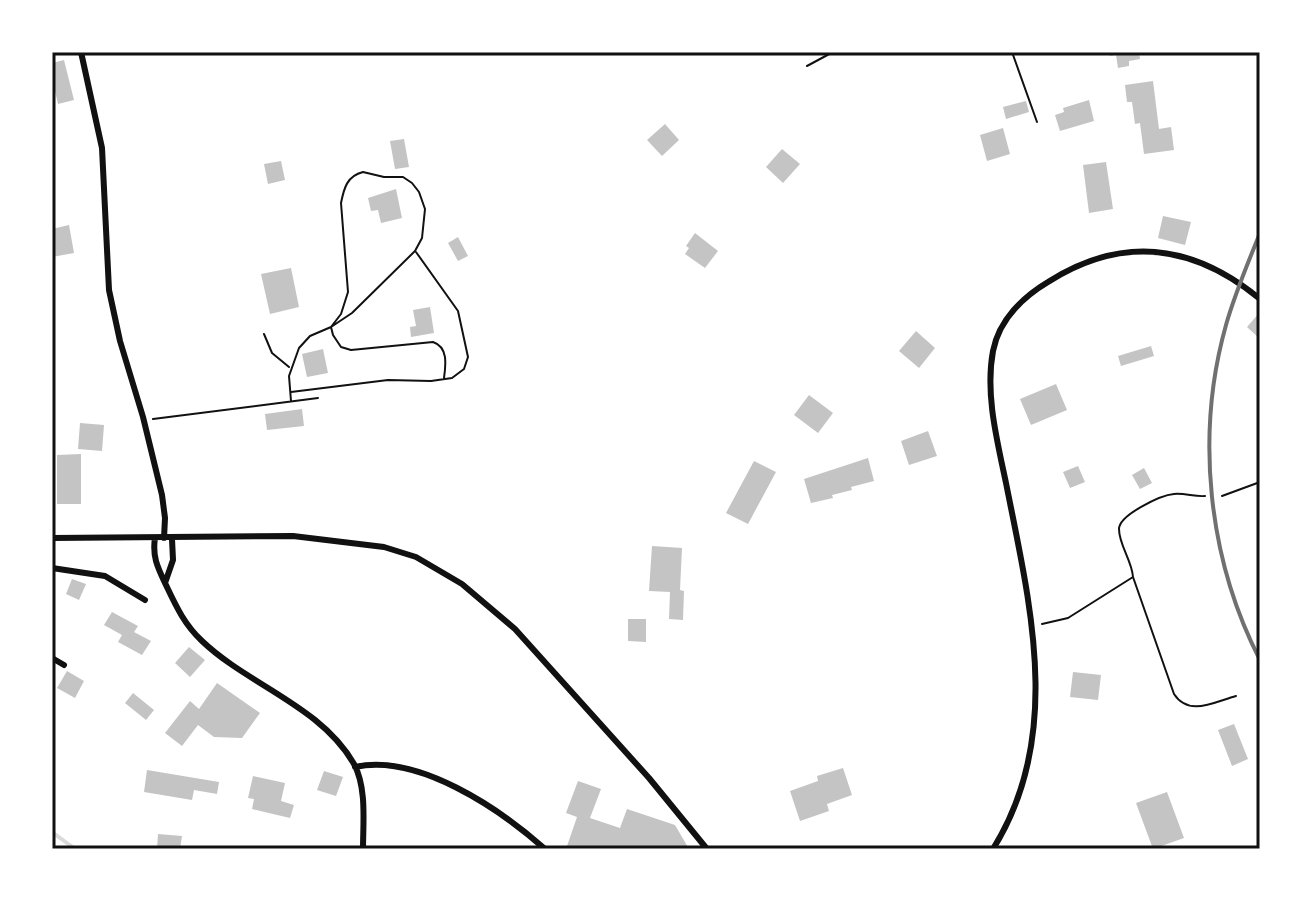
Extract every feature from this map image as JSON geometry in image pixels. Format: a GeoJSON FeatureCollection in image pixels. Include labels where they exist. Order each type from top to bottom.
{"type":"FeatureCollection","features":[{"type":"Feature","properties":{"kind":"street"},"geometry":{"type":"LineString","coordinates":[[81,52],[102,148],[109,290],[120,341],[144,420],[173,560],[165,583]]}},
{"type":"Feature","properties":{"kind":"street"},"geometry":{"type":"LineString","coordinates":[[993,849],[1015,803],[1029,756],[1037,664],[1033,625],[992,413],[992,354],[1001,329],[1016,306],[1038,288],[1081,263],[1135,251],[1179,255],[1202,262],[1260,299]]}},
{"type":"Feature","properties":{"kind":"street"},"geometry":{"type":"LineString","coordinates":[[52,538],[293,536],[346,540],[400,551],[442,570],[488,604],[530,645],[649,778],[707,849]]}},
{"type":"Feature","properties":{"kind":"street"},"geometry":{"type":"LineString","coordinates":[[155,538],[155,563],[178,612],[202,642],[315,722],[355,767],[362,800],[363,849]]}},
{"type":"Feature","properties":{"kind":"street"},"geometry":{"type":"LineString","coordinates":[[52,568],[105,576],[145,600]]}},
{"type":"Feature","properties":{"kind":"street"},"geometry":{"type":"LineString","coordinates":[[52,658],[64,665]]}},
{"type":"Feature","properties":{"kind":"street"},"geometry":{"type":"LineString","coordinates":[[355,767],[376,764],[398,767],[442,783],[495,809],[545,849]]}},
{"type":"Feature","properties":{"kind":"path"},"geometry":{"type":"LineString","coordinates":[[807,66],[833,52]]}},
{"type":"Feature","properties":{"kind":"path"},"geometry":{"type":"LineString","coordinates":[[1012,52],[1037,122]]}},
{"type":"Feature","properties":{"kind":"path"},"geometry":{"type":"LineString","coordinates":[[291,401],[291,367],[299,348],[305,341],[331,327],[361,305],[415,251],[422,238],[425,209],[419,192],[403,177],[363,172],[350,178],[343,191],[341,203],[348,292],[341,314],[331,327]]}},
{"type":"Feature","properties":{"kind":"path"},"geometry":{"type":"LineString","coordinates":[[291,392],[388,380],[421,382],[452,378],[467,365],[458,311],[415,251]]}},
{"type":"Feature","properties":{"kind":"path"},"geometry":{"type":"LineString","coordinates":[[331,327],[337,343],[351,350],[438,344],[445,353],[444,378]]}},
{"type":"Feature","properties":{"kind":"path"},"geometry":{"type":"LineString","coordinates":[[264,334],[277,359],[291,367]]}},
{"type":"Feature","properties":{"kind":"path"},"geometry":{"type":"LineString","coordinates":[[144,420],[318,398]]}},
{"type":"Feature","properties":{"kind":"path"},"geometry":{"type":"LineString","coordinates":[[1222,496],[1260,482]]}},
{"type":"Feature","properties":{"kind":"path"},"geometry":{"type":"LineString","coordinates":[[1205,496],[1168,495],[1126,515],[1120,521],[1120,534],[1179,702],[1195,708],[1236,696]]}},
{"type":"Feature","properties":{"kind":"path"},"geometry":{"type":"LineString","coordinates":[[1033,625],[1068,618],[1133,577]]}},
{"type":"Feature","properties":{"kind":"building"},"geometry":{"type":"Polygon","coordinates":[[[1109,52],[1139,52],[1140,59],[1118,68],[1116,55],[1110,56],[1109,52]]]}},
{"type":"Feature","properties":{"kind":"building"},"geometry":{"type":"Polygon","coordinates":[[[64,60],[74,100],[58,104],[55,91],[52,92],[52,63],[64,60]]]}},
{"type":"Feature","properties":{"kind":"building"},"geometry":{"type":"Polygon","coordinates":[[[1153,81],[1159,129],[1171,127],[1174,150],[1144,154],[1140,123],[1135,124],[1132,102],[1127,102],[1125,85],[1153,81]]]}},
{"type":"Feature","properties":{"kind":"building"},"geometry":{"type":"Polygon","coordinates":[[[1089,100],[1094,121],[1060,131],[1055,115],[1064,112],[1063,108],[1089,100]]]}},
{"type":"Feature","properties":{"kind":"building"},"geometry":{"type":"Polygon","coordinates":[[[1026,101],[1029,112],[1006,119],[1003,107],[1026,101]]]}},
{"type":"Feature","properties":{"kind":"building"},"geometry":{"type":"Polygon","coordinates":[[[665,124],[679,140],[662,156],[647,140],[665,124]]]}},
{"type":"Feature","properties":{"kind":"building"},"geometry":{"type":"Polygon","coordinates":[[[1003,128],[1010,154],[987,161],[980,135],[1003,128]]]}},
{"type":"Feature","properties":{"kind":"building"},"geometry":{"type":"Polygon","coordinates":[[[404,139],[409,167],[395,169],[390,141],[404,139]]]}},
{"type":"Feature","properties":{"kind":"building"},"geometry":{"type":"Polygon","coordinates":[[[782,149],[800,164],[783,183],[766,167],[782,149]]]}},
{"type":"Feature","properties":{"kind":"building"},"geometry":{"type":"Polygon","coordinates":[[[281,161],[285,180],[268,184],[264,164],[281,161]]]}},
{"type":"Feature","properties":{"kind":"building"},"geometry":{"type":"Polygon","coordinates":[[[1106,162],[1113,209],[1089,213],[1083,165],[1106,162]]]}},
{"type":"Feature","properties":{"kind":"building"},"geometry":{"type":"Polygon","coordinates":[[[396,189],[402,218],[381,223],[378,210],[371,211],[368,198],[396,189]]]}},
{"type":"Feature","properties":{"kind":"building"},"geometry":{"type":"Polygon","coordinates":[[[1163,216],[1191,222],[1185,245],[1158,238],[1163,216]]]}},
{"type":"Feature","properties":{"kind":"building"},"geometry":{"type":"Polygon","coordinates":[[[69,225],[74,253],[52,257],[52,229],[69,225]]]}},
{"type":"Feature","properties":{"kind":"building"},"geometry":{"type":"Polygon","coordinates":[[[695,233],[718,251],[705,268],[685,254],[689,248],[686,246],[695,233]]]}},
{"type":"Feature","properties":{"kind":"building"},"geometry":{"type":"Polygon","coordinates":[[[458,237],[468,256],[458,261],[448,243],[458,237]]]}},
{"type":"Feature","properties":{"kind":"building"},"geometry":{"type":"Polygon","coordinates":[[[291,268],[299,307],[270,314],[261,274],[291,268]]]}},
{"type":"Feature","properties":{"kind":"building"},"geometry":{"type":"Polygon","coordinates":[[[430,307],[434,333],[411,337],[410,327],[416,326],[413,310],[430,307]]]}},
{"type":"Feature","properties":{"kind":"building"},"geometry":{"type":"Polygon","coordinates":[[[1260,312],[1260,339],[1247,327],[1260,312]]]}},
{"type":"Feature","properties":{"kind":"building"},"geometry":{"type":"Polygon","coordinates":[[[916,331],[935,348],[919,368],[899,351],[916,331]]]}},
{"type":"Feature","properties":{"kind":"building"},"geometry":{"type":"Polygon","coordinates":[[[1151,346],[1154,356],[1121,366],[1118,356],[1151,346]]]}},
{"type":"Feature","properties":{"kind":"building"},"geometry":{"type":"Polygon","coordinates":[[[323,349],[328,373],[307,377],[302,354],[323,349]]]}},
{"type":"Feature","properties":{"kind":"building"},"geometry":{"type":"Polygon","coordinates":[[[1056,384],[1067,410],[1031,425],[1020,399],[1056,384]]]}},
{"type":"Feature","properties":{"kind":"building"},"geometry":{"type":"Polygon","coordinates":[[[809,395],[833,413],[818,433],[794,415],[809,395]]]}},
{"type":"Feature","properties":{"kind":"building"},"geometry":{"type":"Polygon","coordinates":[[[302,409],[304,426],[267,430],[265,414],[302,409]]]}},
{"type":"Feature","properties":{"kind":"building"},"geometry":{"type":"Polygon","coordinates":[[[80,423],[104,425],[102,451],[78,449],[80,423]]]}},
{"type":"Feature","properties":{"kind":"building"},"geometry":{"type":"Polygon","coordinates":[[[928,431],[937,456],[909,465],[901,441],[928,431]]]}},
{"type":"Feature","properties":{"kind":"building"},"geometry":{"type":"Polygon","coordinates":[[[81,454],[81,504],[57,504],[57,455],[81,454]]]}},
{"type":"Feature","properties":{"kind":"building"},"geometry":{"type":"Polygon","coordinates":[[[868,458],[874,481],[851,487],[852,490],[832,495],[833,498],[811,503],[804,479],[868,458]]]}},
{"type":"Feature","properties":{"kind":"building"},"geometry":{"type":"Polygon","coordinates":[[[754,461],[776,472],[748,524],[726,513],[754,461]]]}},
{"type":"Feature","properties":{"kind":"building"},"geometry":{"type":"Polygon","coordinates":[[[1078,466],[1085,482],[1070,488],[1063,472],[1078,466]]]}},
{"type":"Feature","properties":{"kind":"building"},"geometry":{"type":"Polygon","coordinates":[[[1144,468],[1152,483],[1140,489],[1132,475],[1144,468]]]}},
{"type":"Feature","properties":{"kind":"building"},"geometry":{"type":"Polygon","coordinates":[[[652,546],[682,548],[680,590],[684,591],[683,620],[669,619],[670,592],[649,591],[652,546]]]}},
{"type":"Feature","properties":{"kind":"building"},"geometry":{"type":"Polygon","coordinates":[[[72,579],[86,584],[79,600],[66,594],[72,579]]]}},
{"type":"Feature","properties":{"kind":"building"},"geometry":{"type":"Polygon","coordinates":[[[112,612],[138,626],[134,632],[151,641],[142,655],[118,642],[122,635],[104,625],[112,612]]]}},
{"type":"Feature","properties":{"kind":"building"},"geometry":{"type":"Polygon","coordinates":[[[628,619],[646,619],[646,642],[628,641],[628,619]]]}},
{"type":"Feature","properties":{"kind":"building"},"geometry":{"type":"Polygon","coordinates":[[[189,647],[205,660],[190,677],[175,663],[189,647]]]}},
{"type":"Feature","properties":{"kind":"building"},"geometry":{"type":"Polygon","coordinates":[[[67,671],[84,681],[75,698],[57,688],[67,671]]]}},
{"type":"Feature","properties":{"kind":"building"},"geometry":{"type":"Polygon","coordinates":[[[1073,672],[1101,675],[1098,700],[1070,697],[1073,672]]]}},
{"type":"Feature","properties":{"kind":"building"},"geometry":{"type":"Polygon","coordinates":[[[217,683],[260,713],[242,738],[214,737],[198,725],[182,746],[165,733],[190,701],[199,709],[217,683]]]}},
{"type":"Feature","properties":{"kind":"building"},"geometry":{"type":"Polygon","coordinates":[[[133,693],[154,710],[146,720],[125,703],[133,693]]]}},
{"type":"Feature","properties":{"kind":"building"},"geometry":{"type":"Polygon","coordinates":[[[1234,724],[1248,759],[1232,766],[1218,730],[1234,724]]]}},
{"type":"Feature","properties":{"kind":"building"},"geometry":{"type":"Polygon","coordinates":[[[843,768],[852,795],[827,804],[829,811],[800,821],[790,791],[818,781],[817,776],[843,768]]]}},
{"type":"Feature","properties":{"kind":"building"},"geometry":{"type":"Polygon","coordinates":[[[147,770],[219,782],[217,794],[194,790],[192,800],[144,792],[147,770]]]}},
{"type":"Feature","properties":{"kind":"building"},"geometry":{"type":"Polygon","coordinates":[[[324,771],[343,777],[336,796],[317,790],[324,771]]]}},
{"type":"Feature","properties":{"kind":"building"},"geometry":{"type":"Polygon","coordinates":[[[253,776],[285,783],[281,801],[294,805],[290,818],[252,809],[254,799],[248,798],[253,776]]]}},
{"type":"Feature","properties":{"kind":"building"},"geometry":{"type":"Polygon","coordinates":[[[578,781],[601,789],[590,818],[620,828],[627,809],[675,825],[689,849],[566,849],[577,817],[566,813],[578,781]]]}},
{"type":"Feature","properties":{"kind":"building"},"geometry":{"type":"Polygon","coordinates":[[[1167,792],[1184,838],[1153,849],[1136,803],[1167,792]]]}},
{"type":"Feature","properties":{"kind":"building"},"geometry":{"type":"Polygon","coordinates":[[[158,834],[182,836],[180,849],[157,849],[158,834]]]}},
{"type":"Feature","properties":{"kind":"waterway"},"geometry":{"type":"LineString","coordinates":[[52,832],[75,849]]}},
{"type":"Feature","properties":{"kind":"railway"},"geometry":{"type":"LineString","coordinates":[[1260,233],[1226,325],[1216,367],[1209,453],[1218,539],[1228,581],[1260,660]]}}]}
